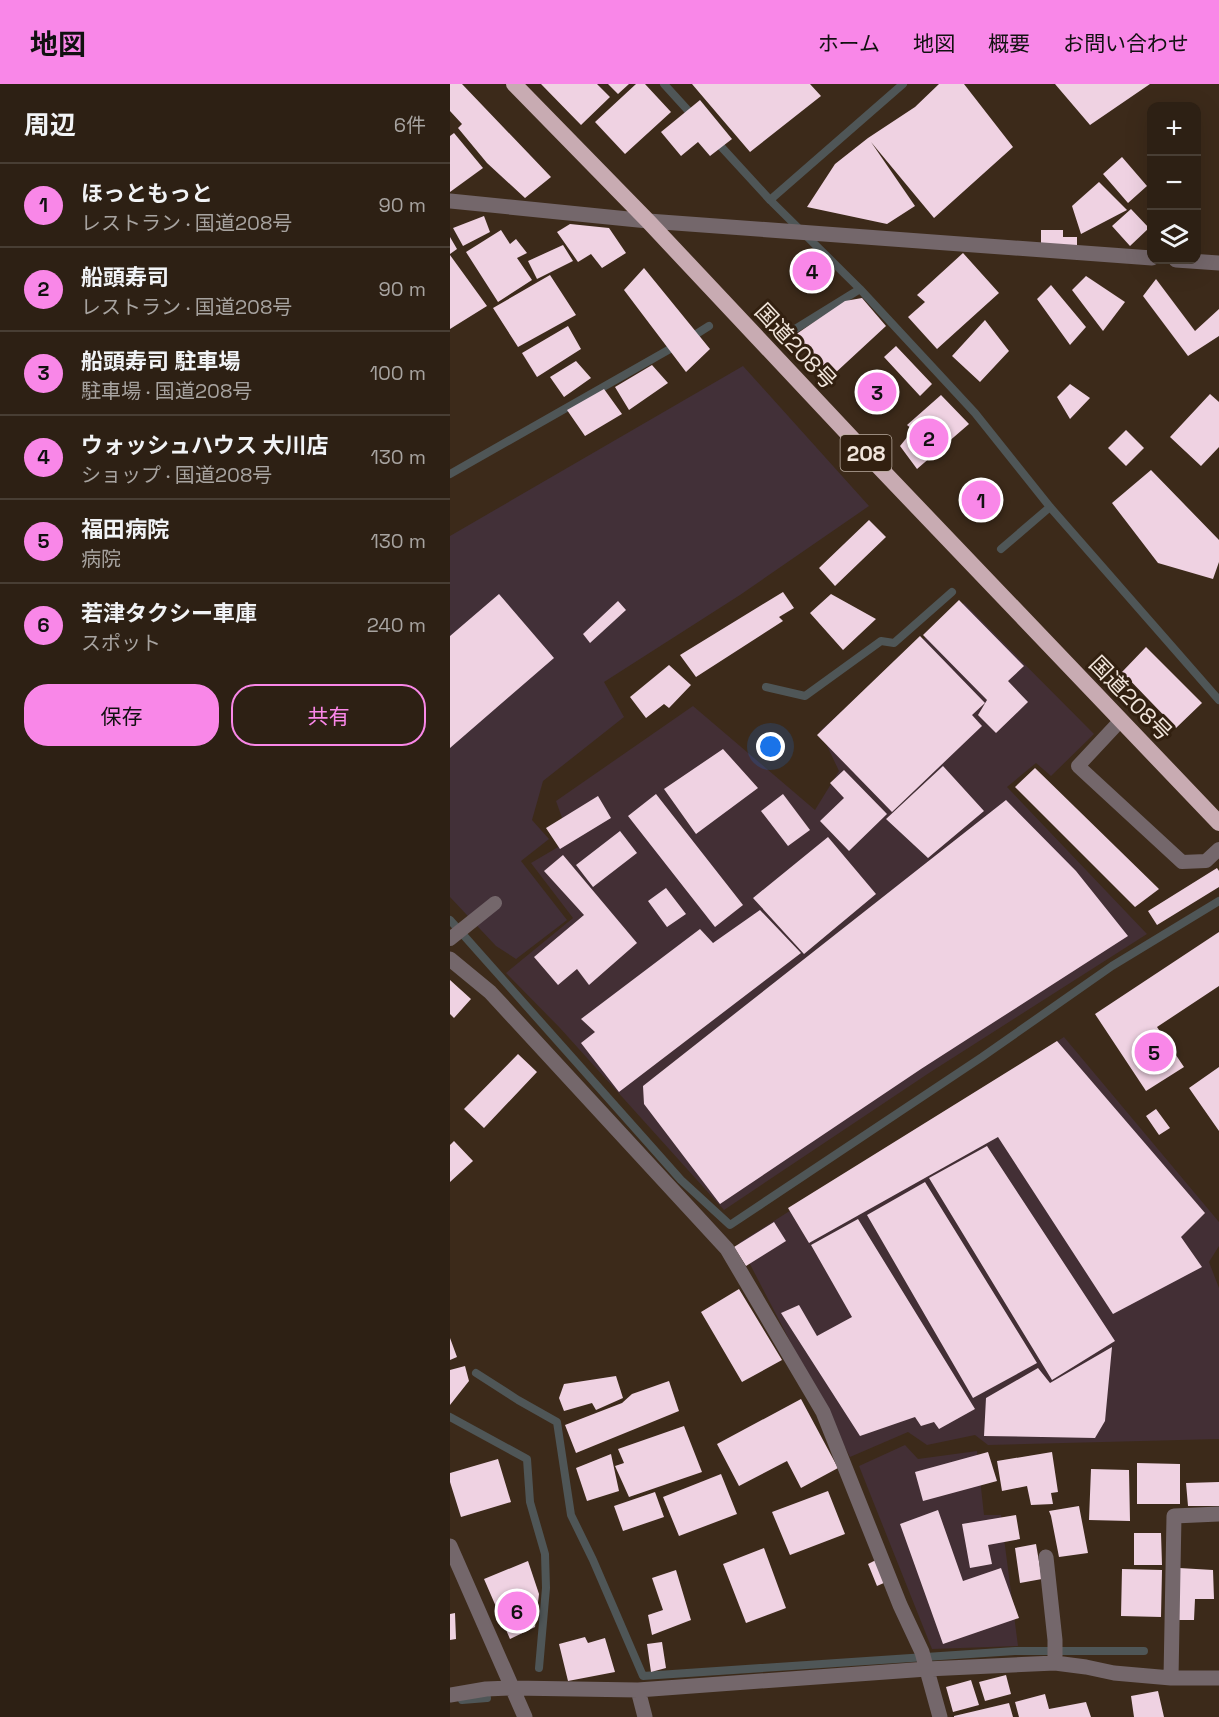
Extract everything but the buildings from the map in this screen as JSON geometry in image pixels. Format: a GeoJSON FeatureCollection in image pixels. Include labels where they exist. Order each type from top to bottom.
{"type":"FeatureCollection","features":[{"type":"Feature","properties":{"kind":"highway","name":"国道208号"},"geometry":{"type":"LineString","coordinates":[[514,84],[648,221],[1219,822]]}},
{"type":"Feature","properties":{"kind":"street"},"geometry":{"type":"LineString","coordinates":[[450,201],[648,221],[1147,258]]}},
{"type":"Feature","properties":{"kind":"street"},"geometry":{"type":"LineString","coordinates":[[1201,262],[1219,263]]}},
{"type":"Feature","properties":{"kind":"street"},"geometry":{"type":"LineString","coordinates":[[450,959],[490,992],[727,1249],[823,1412],[896,1595],[922,1652],[940,1717]]}},
{"type":"Feature","properties":{"kind":"street"},"geometry":{"type":"LineString","coordinates":[[1171,1678],[1174,1516],[1219,1514]]}},
{"type":"Feature","properties":{"kind":"street"},"geometry":{"type":"LineString","coordinates":[[450,1546],[525,1717]]}},
{"type":"Feature","properties":{"kind":"street"},"geometry":{"type":"LineString","coordinates":[[1047,1557],[1055,1663]]}},
{"type":"Feature","properties":{"kind":"street"},"geometry":{"type":"LineString","coordinates":[[450,1695],[486,1689],[513,1688],[639,1690],[927,1669],[1055,1663],[1114,1673],[1171,1678],[1219,1678]]}},
{"type":"Feature","properties":{"kind":"street"},"geometry":{"type":"LineString","coordinates":[[639,1690],[645,1717]]}},
{"type":"Feature","properties":{"kind":"lane"},"geometry":{"type":"LineString","coordinates":[[1121,720],[1078,766],[1182,862],[1206,861],[1219,849]]}},
{"type":"Feature","properties":{"kind":"lane"},"geometry":{"type":"LineString","coordinates":[[450,939],[495,903]]}},
{"type":"Feature","properties":{"kind":"shaded area"},"geometry":{"type":"Polygon","coordinates":[[[743,366],[869,506],[740,595],[604,682],[624,717],[543,781],[532,820],[549,839],[521,861],[567,920],[516,959],[496,946],[450,897],[450,536],[743,366]]]}},
{"type":"Feature","properties":{"kind":"shaded area"},"geometry":{"type":"Polygon","coordinates":[[[964,603],[1094,734],[1051,776],[1036,763],[1007,787],[1147,934],[929,1073],[724,1210],[560,1028],[506,973],[573,918],[531,863],[570,840],[556,801],[693,706],[815,810],[839,771],[820,731],[964,603]]]}},
{"type":"Feature","properties":{"kind":"shaded area"},"geometry":{"type":"Polygon","coordinates":[[[1064,1037],[1219,1222],[1219,1246],[1209,1262],[1219,1288],[1219,1439],[988,1445],[975,1435],[927,1445],[908,1432],[850,1457],[739,1243],[1064,1037]]]}},
{"type":"Feature","properties":{"kind":"shaded area"},"geometry":{"type":"Polygon","coordinates":[[[905,1445],[918,1459],[977,1451],[984,1515],[1001,1515],[1018,1646],[932,1649],[859,1466],[905,1445]]]}},
{"type":"Feature","properties":{"kind":"waterway"},"geometry":{"type":"LineString","coordinates":[[664,84],[694,117]]}},
{"type":"Feature","properties":{"kind":"waterway"},"geometry":{"type":"LineString","coordinates":[[770,200],[903,84]]}},
{"type":"Feature","properties":{"kind":"waterway"},"geometry":{"type":"LineString","coordinates":[[715,140],[770,200],[860,289]]}},
{"type":"Feature","properties":{"kind":"waterway"},"geometry":{"type":"LineString","coordinates":[[792,331],[860,289],[975,413],[1050,507],[1219,700]]}},
{"type":"Feature","properties":{"kind":"waterway"},"geometry":{"type":"LineString","coordinates":[[690,338],[709,326]]}},
{"type":"Feature","properties":{"kind":"waterway"},"geometry":{"type":"LineString","coordinates":[[450,474],[677,345]]}},
{"type":"Feature","properties":{"kind":"waterway"},"geometry":{"type":"LineString","coordinates":[[1001,549],[1050,507]]}},
{"type":"Feature","properties":{"kind":"waterway"},"geometry":{"type":"LineString","coordinates":[[766,687],[805,696],[881,641],[894,643],[952,592]]}},
{"type":"Feature","properties":{"kind":"waterway"},"geometry":{"type":"LineString","coordinates":[[450,920],[681,1180],[730,1225],[982,1057],[1112,966],[1219,901]]}},
{"type":"Feature","properties":{"kind":"waterway"},"geometry":{"type":"LineString","coordinates":[[476,1373],[557,1422],[571,1515],[643,1676],[1015,1651],[1144,1651]]}},
{"type":"Feature","properties":{"kind":"waterway"},"geometry":{"type":"LineString","coordinates":[[450,1417],[527,1459],[530,1502],[545,1554],[546,1588],[539,1668]]}},
{"type":"Feature","properties":{"kind":"waterway"},"geometry":{"type":"LineString","coordinates":[[462,1700],[487,1698]]}},
{"type":"Feature","properties":{"kind":"place","name":"ウォッシュハウス 大川店"},"geometry":{"type":"Point","coordinates":[812,271]}},
{"type":"Feature","properties":{"kind":"place","name":"船頭寿司 駐車場"},"geometry":{"type":"Point","coordinates":[877,392]}},
{"type":"Feature","properties":{"kind":"place","name":"船頭寿司"},"geometry":{"type":"Point","coordinates":[929,438]}},
{"type":"Feature","properties":{"kind":"place","name":"ほっともっと"},"geometry":{"type":"Point","coordinates":[981,500]}},
{"type":"Feature","properties":{"kind":"place","name":"福田病院"},"geometry":{"type":"Point","coordinates":[1154,1052]}},
{"type":"Feature","properties":{"kind":"place","name":"若津タクシー車庫"},"geometry":{"type":"Point","coordinates":[517,1611]}}]}
